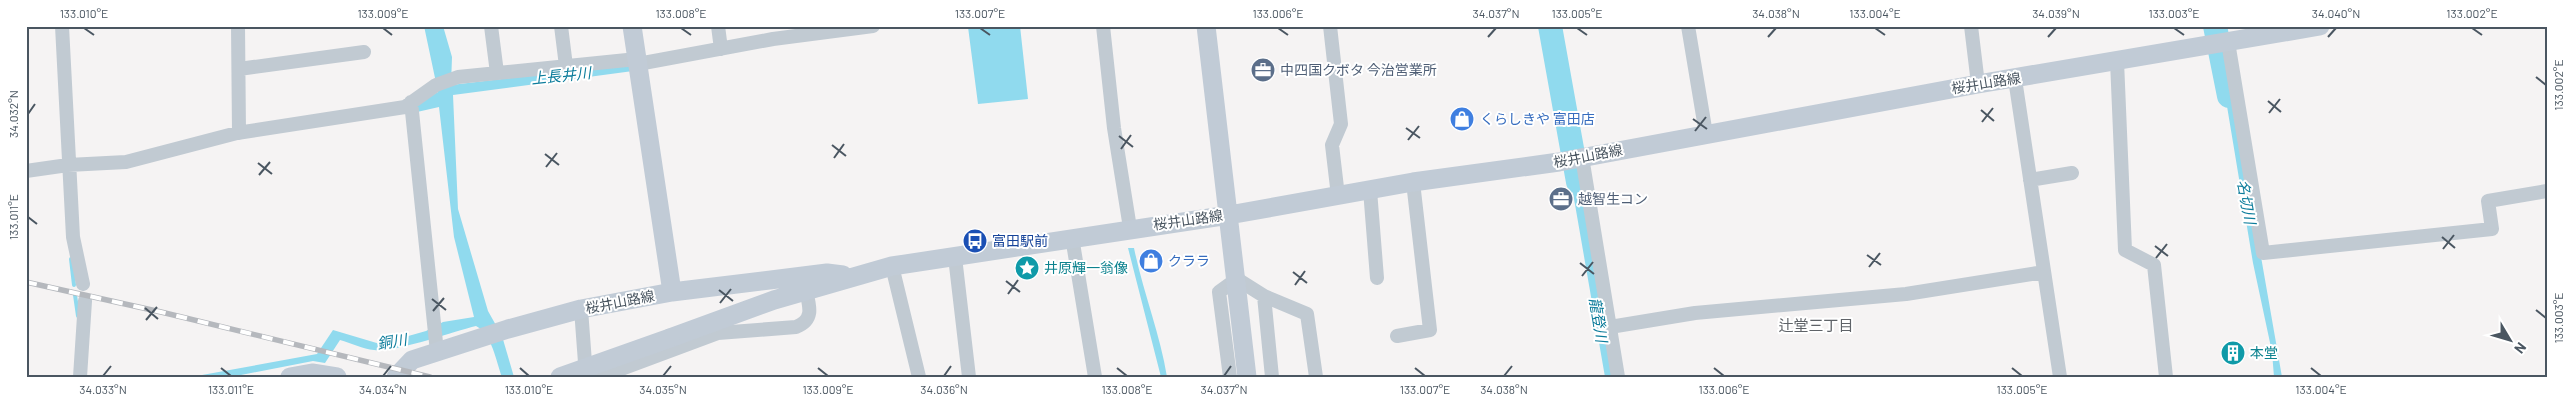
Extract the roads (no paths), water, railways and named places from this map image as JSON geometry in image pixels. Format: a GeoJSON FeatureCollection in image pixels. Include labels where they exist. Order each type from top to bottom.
{"type":"FeatureCollection","features":[{"type":"Feature","properties":{"kind":"main road"},"geometry":{"type":"LineString","coordinates":[[632,26],[672,292]]}},
{"type":"Feature","properties":{"kind":"main road"},"geometry":{"type":"LineString","coordinates":[[1206,26],[1248,377]]}},
{"type":"Feature","properties":{"kind":"main road","name":"桜井山路線"},"geometry":{"type":"LineString","coordinates":[[560,377],[766,302],[892,266],[1130,228],[1229,215],[1413,182],[1582,157],[1978,84],[2228,42],[2267,31],[2320,26]]}},
{"type":"Feature","properties":{"kind":"main road","name":"桜井山路線"},"geometry":{"type":"LineString","coordinates":[[396,377],[412,360],[508,329],[581,309],[672,292],[827,273],[856,277]]}},
{"type":"Feature","properties":{"kind":"main road"},"geometry":{"type":"LineString","coordinates":[[290,377],[312,373],[337,377]]}},
{"type":"Feature","properties":{"kind":"street"},"geometry":{"type":"LineString","coordinates":[[62,26],[73,237],[83,284]]}},
{"type":"Feature","properties":{"kind":"street"},"geometry":{"type":"LineString","coordinates":[[238,26],[239,133]]}},
{"type":"Feature","properties":{"kind":"street"},"geometry":{"type":"LineString","coordinates":[[491,26],[497,73]]}},
{"type":"Feature","properties":{"kind":"street"},"geometry":{"type":"LineString","coordinates":[[561,26],[566,66]]}},
{"type":"Feature","properties":{"kind":"street"},"geometry":{"type":"LineString","coordinates":[[718,26],[721,49]]}},
{"type":"Feature","properties":{"kind":"street"},"geometry":{"type":"LineString","coordinates":[[26,171],[68,165],[126,162],[239,133],[405,107],[436,85],[458,77],[638,61],[873,26]]}},
{"type":"Feature","properties":{"kind":"street"},"geometry":{"type":"LineString","coordinates":[[1103,26],[1114,128],[1130,228]]}},
{"type":"Feature","properties":{"kind":"street"},"geometry":{"type":"LineString","coordinates":[[1330,26],[1341,124],[1332,145],[1338,196]]}},
{"type":"Feature","properties":{"kind":"street"},"geometry":{"type":"LineString","coordinates":[[1688,26],[1706,134]]}},
{"type":"Feature","properties":{"kind":"street"},"geometry":{"type":"LineString","coordinates":[[1971,26],[1978,84]]}},
{"type":"Feature","properties":{"kind":"street"},"geometry":{"type":"LineString","coordinates":[[2228,42],[2263,253],[2492,228],[2488,201],[2547,191]]}},
{"type":"Feature","properties":{"kind":"street"},"geometry":{"type":"LineString","coordinates":[[239,69],[364,52]]}},
{"type":"Feature","properties":{"kind":"street"},"geometry":{"type":"LineString","coordinates":[[2117,61],[2125,250],[2154,265],[2166,377]]}},
{"type":"Feature","properties":{"kind":"street"},"geometry":{"type":"LineString","coordinates":[[2015,78],[2060,377]]}},
{"type":"Feature","properties":{"kind":"street"},"geometry":{"type":"LineString","coordinates":[[411,102],[437,352]]}},
{"type":"Feature","properties":{"kind":"street"},"geometry":{"type":"LineString","coordinates":[[1582,157],[1618,377]]}},
{"type":"Feature","properties":{"kind":"street"},"geometry":{"type":"LineString","coordinates":[[2030,180],[2072,173]]}},
{"type":"Feature","properties":{"kind":"street"},"geometry":{"type":"LineString","coordinates":[[1397,336],[1430,330],[1413,182]]}},
{"type":"Feature","properties":{"kind":"street"},"geometry":{"type":"LineString","coordinates":[[1370,190],[1377,278]]}},
{"type":"Feature","properties":{"kind":"street"},"geometry":{"type":"LineString","coordinates":[[1072,237],[1095,377]]}},
{"type":"Feature","properties":{"kind":"street"},"geometry":{"type":"LineString","coordinates":[[955,257],[969,377]]}},
{"type":"Feature","properties":{"kind":"street"},"geometry":{"type":"LineString","coordinates":[[892,266],[919,377]]}},
{"type":"Feature","properties":{"kind":"street"},"geometry":{"type":"LineString","coordinates":[[1610,326],[1695,313],[1906,294],[2044,272]]}},
{"type":"Feature","properties":{"kind":"street"},"geometry":{"type":"LineString","coordinates":[[1230,377],[1219,292],[1237,279],[1264,296],[1306,314],[1316,377]]}},
{"type":"Feature","properties":{"kind":"street"},"geometry":{"type":"LineString","coordinates":[[600,377],[718,333],[796,328],[805,324],[810,309],[806,291]]}},
{"type":"Feature","properties":{"kind":"street"},"geometry":{"type":"LineString","coordinates":[[1264,296],[1272,377]]}},
{"type":"Feature","properties":{"kind":"street"},"geometry":{"type":"LineString","coordinates":[[80,377],[85,301]]}},
{"type":"Feature","properties":{"kind":"street"},"geometry":{"type":"LineString","coordinates":[[581,309],[586,377]]}},
{"type":"Feature","properties":{"kind":"water"},"geometry":{"type":"Polygon","coordinates":[[[424,26],[443,26],[452,57],[451,85],[628,64],[633,71],[453,95],[458,209],[488,311],[502,336],[514,377],[502,377],[490,341],[476,326],[410,345],[384,350],[374,350],[340,340],[325,363],[313,361],[231,377],[191,377],[317,354],[333,330],[380,344],[426,331],[443,322],[474,317],[454,237],[439,107],[417,112],[415,105],[438,92],[424,26]]]}},
{"type":"Feature","properties":{"kind":"water"},"geometry":{"type":"Polygon","coordinates":[[[1020,26],[1028,99],[978,104],[968,27],[1020,26]]]}},
{"type":"Feature","properties":{"kind":"water"},"geometry":{"type":"Polygon","coordinates":[[[2227,62],[2282,377],[2274,377],[2272,352],[2253,263],[2220,64],[2227,62]]]}},
{"type":"Feature","properties":{"kind":"water"},"geometry":{"type":"Polygon","coordinates":[[[1581,167],[1615,377],[1605,377],[1569,170],[1581,167]]]}},
{"type":"Feature","properties":{"kind":"water"},"geometry":{"type":"Polygon","coordinates":[[[1128,248],[1134,248],[1167,377],[1161,377],[1128,248]]]}},
{"type":"Feature","properties":{"kind":"waterway","name":"龍登川"},"geometry":{"type":"LineString","coordinates":[[1550,26],[1578,182]]}},
{"type":"Feature","properties":{"kind":"waterway","name":"名切川"},"geometry":{"type":"LineString","coordinates":[[2215,26],[2229,96]]}},
{"type":"Feature","properties":{"kind":"waterway"},"geometry":{"type":"LineString","coordinates":[[71,259],[74,285]]}},
{"type":"Feature","properties":{"kind":"waterway"},"geometry":{"type":"LineString","coordinates":[[75,295],[78,316]]}},
{"type":"Feature","properties":{"kind":"railway"},"geometry":{"type":"LineString","coordinates":[[26,282],[161,312],[430,377]]}},
{"type":"Feature","properties":{"kind":"place","name":"中四国クボタ 今治営業所"},"geometry":{"type":"Point","coordinates":[1263,70]}},
{"type":"Feature","properties":{"kind":"place","name":"くらしきや 富田店"},"geometry":{"type":"Point","coordinates":[1462,119]}},
{"type":"Feature","properties":{"kind":"place","name":"越智生コン"},"geometry":{"type":"Point","coordinates":[1561,199]}},
{"type":"Feature","properties":{"kind":"place","name":"富田駅前"},"geometry":{"type":"Point","coordinates":[975,241]}},
{"type":"Feature","properties":{"kind":"place","name":"クララ"},"geometry":{"type":"Point","coordinates":[1151,261]}},
{"type":"Feature","properties":{"kind":"place","name":"井原輝一翁像"},"geometry":{"type":"Point","coordinates":[1027,268]}},
{"type":"Feature","properties":{"kind":"place","name":"本堂"},"geometry":{"type":"Point","coordinates":[2233,353]}},
{"type":"Feature","properties":{"kind":"district","name":"辻堂三丁目"},"geometry":{"type":"Point","coordinates":[1816,326]}},
{"type":"Feature","properties":{"kind":"water label","name":"上長井川"},"geometry":{"type":"Point","coordinates":[561,76]}},
{"type":"Feature","properties":{"kind":"water label","name":"銅川"},"geometry":{"type":"Point","coordinates":[392,342]}}]}
